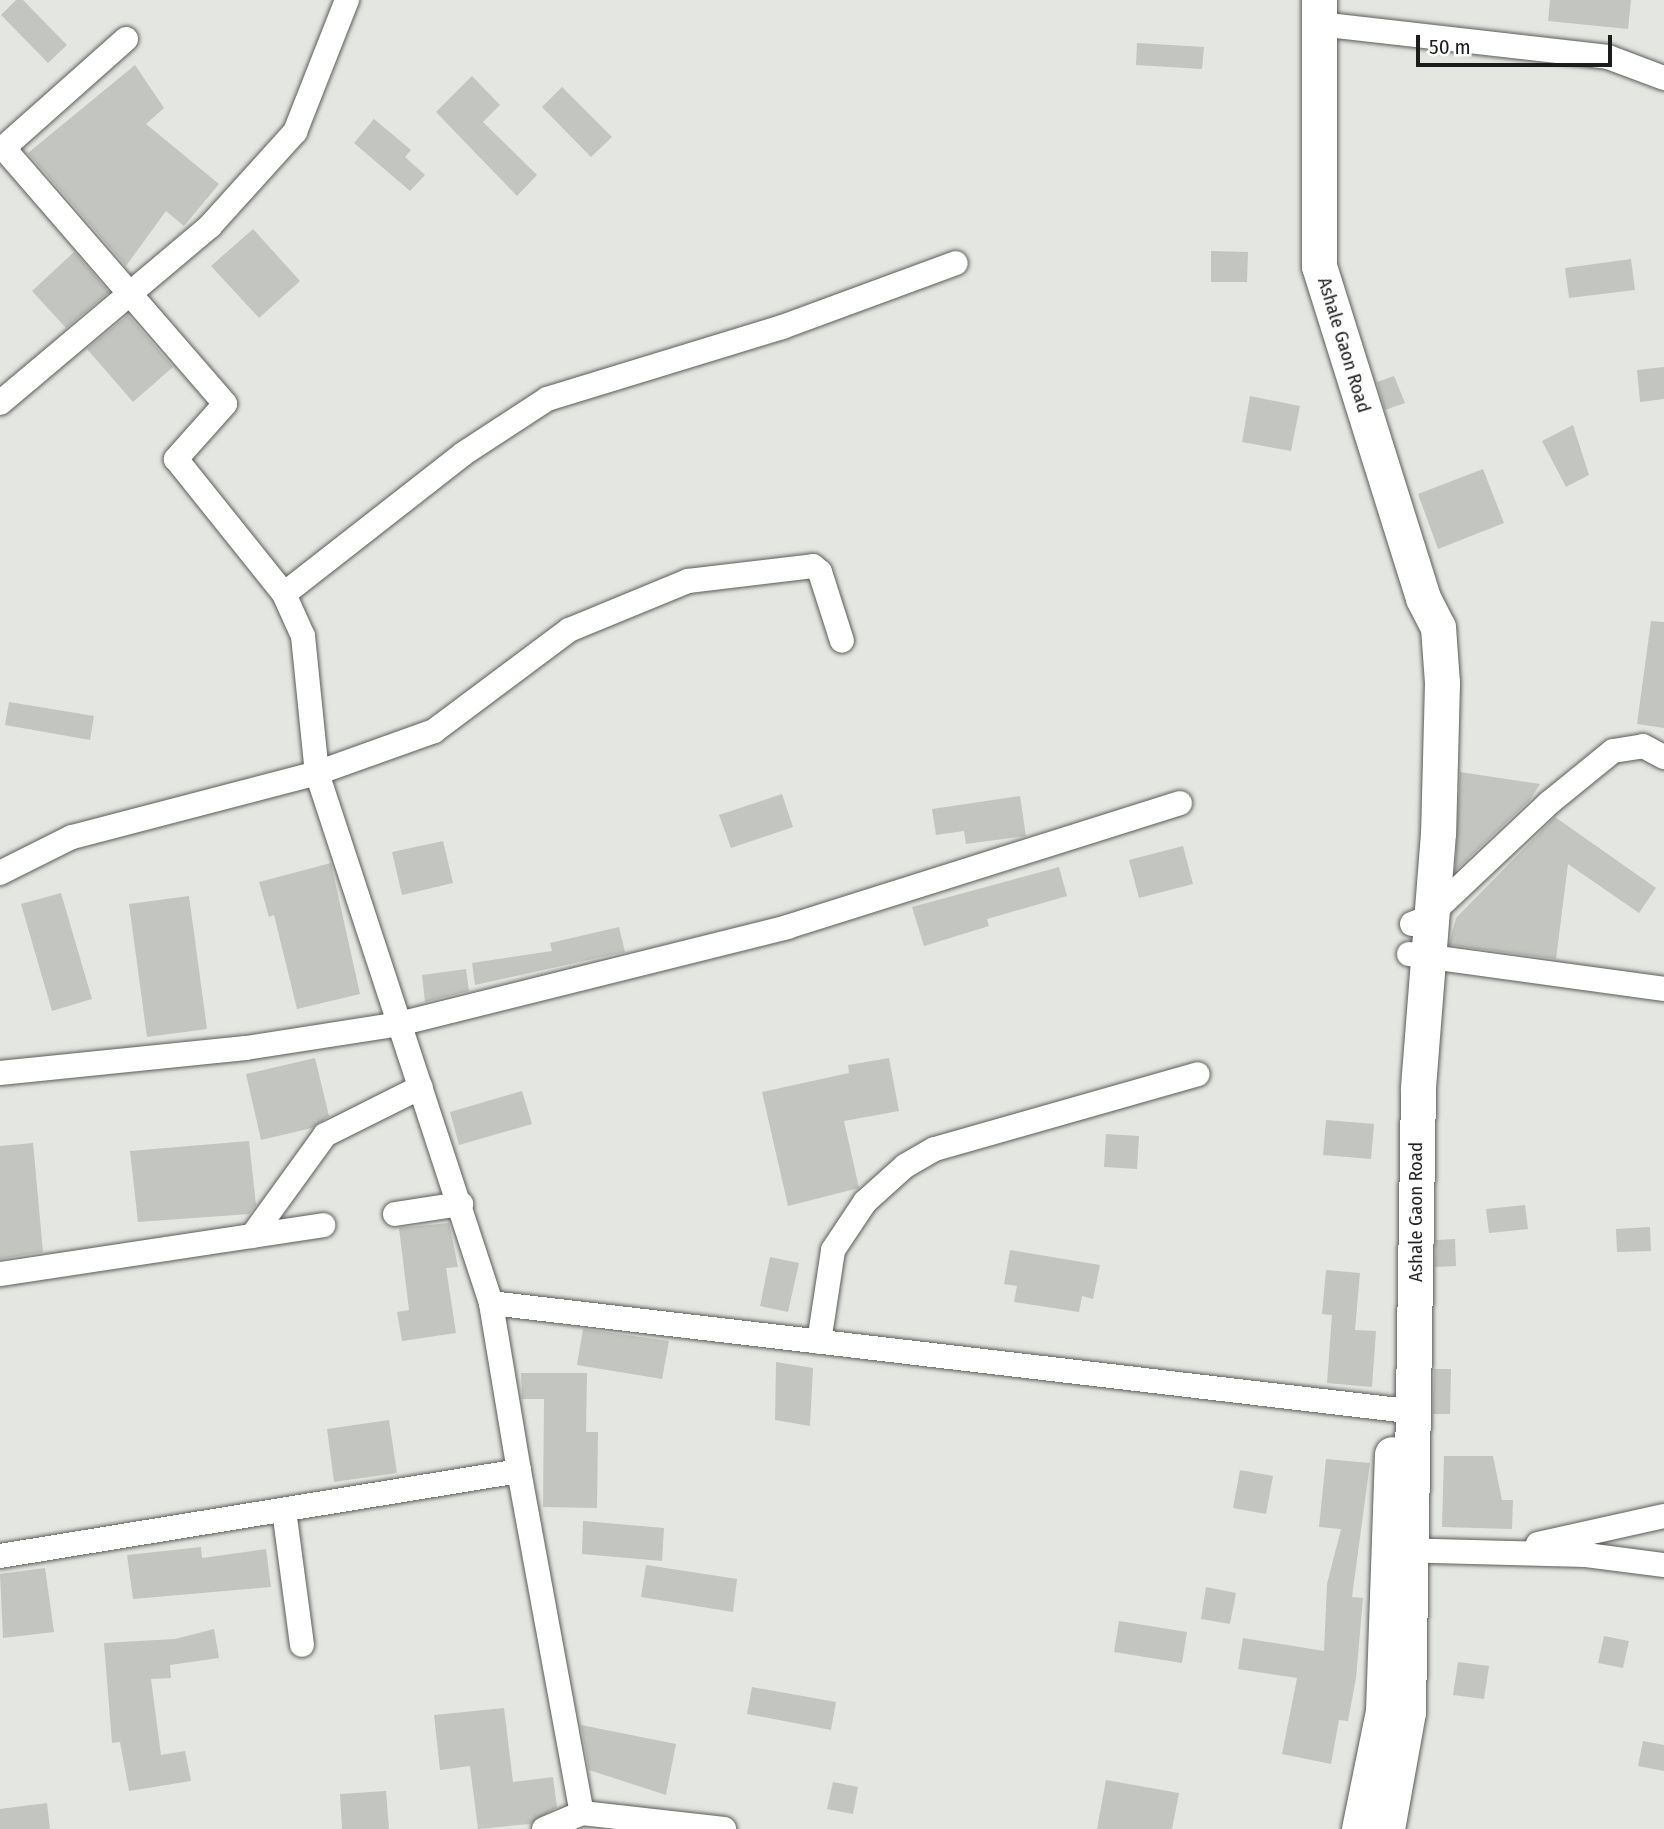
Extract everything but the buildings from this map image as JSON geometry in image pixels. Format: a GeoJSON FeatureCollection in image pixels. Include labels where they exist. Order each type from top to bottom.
{"type":"FeatureCollection","features":[{"type":"Feature","properties":{"kind":"street"},"geometry":{"type":"LineString","coordinates":[[0,403],[210,226],[295,132],[347,0]]}},
{"type":"Feature","properties":{"kind":"street"},"geometry":{"type":"LineString","coordinates":[[1319,12],[1608,57],[1664,78]]}},
{"type":"Feature","properties":{"kind":"street","name":"Ashale Gaon Road"},"geometry":{"type":"LineString","coordinates":[[1319,12],[1319,266],[1423,598],[1438,627],[1442,682],[1438,833],[1418,938],[1416,1155],[1396,1712],[1387,1829]]}},
{"type":"Feature","properties":{"kind":"street"},"geometry":{"type":"LineString","coordinates":[[126,39],[7,148],[225,404],[178,451],[180,469],[284,594],[303,636],[317,773],[461,1204],[491,1303],[582,1813]]}},
{"type":"Feature","properties":{"kind":"street"},"geometry":{"type":"LineString","coordinates":[[284,594],[463,454],[547,399],[782,327],[956,263]]}},
{"type":"Feature","properties":{"kind":"street"},"geometry":{"type":"LineString","coordinates":[[0,873],[72,836],[317,773],[434,731],[569,630],[688,582],[813,566],[820,572],[842,641]]}},
{"type":"Feature","properties":{"kind":"street"},"geometry":{"type":"LineString","coordinates":[[1418,938],[1549,803],[1613,751],[1643,746],[1664,757]]}},
{"type":"Feature","properties":{"kind":"street"},"geometry":{"type":"LineString","coordinates":[[0,1073],[246,1048],[399,1024],[787,927],[1180,803]]}},
{"type":"Feature","properties":{"kind":"street"},"geometry":{"type":"LineString","coordinates":[[1418,938],[1664,989]]}},
{"type":"Feature","properties":{"kind":"street"},"geometry":{"type":"LineString","coordinates":[[820,1342],[833,1250],[865,1202],[905,1166],[935,1149],[1198,1074]]}},
{"type":"Feature","properties":{"kind":"street"},"geometry":{"type":"LineString","coordinates":[[252,1236],[325,1135],[421,1087]]}},
{"type":"Feature","properties":{"kind":"street"},"geometry":{"type":"LineString","coordinates":[[394,1214],[461,1204]]}},
{"type":"Feature","properties":{"kind":"street"},"geometry":{"type":"LineString","coordinates":[[0,1274],[323,1225]]}},
{"type":"Feature","properties":{"kind":"street"},"geometry":{"type":"LineString","coordinates":[[491,1303],[1405,1411]]}},
{"type":"Feature","properties":{"kind":"street"},"geometry":{"type":"LineString","coordinates":[[0,1556],[519,1471]]}},
{"type":"Feature","properties":{"kind":"street"},"geometry":{"type":"LineString","coordinates":[[284,1510],[302,1645]]}},
{"type":"Feature","properties":{"kind":"street"},"geometry":{"type":"LineString","coordinates":[[1500,1553],[1664,1516]]}},
{"type":"Feature","properties":{"kind":"street"},"geometry":{"type":"LineString","coordinates":[[1401,1550],[1586,1555],[1664,1565]]}},
{"type":"Feature","properties":{"kind":"street","name":"Ashale Gaon Road"},"geometry":{"type":"LineString","coordinates":[[1359,1829],[1396,1712]]}},
{"type":"Feature","properties":{"kind":"street"},"geometry":{"type":"LineString","coordinates":[[544,1829],[582,1813],[724,1829]]}}]}
